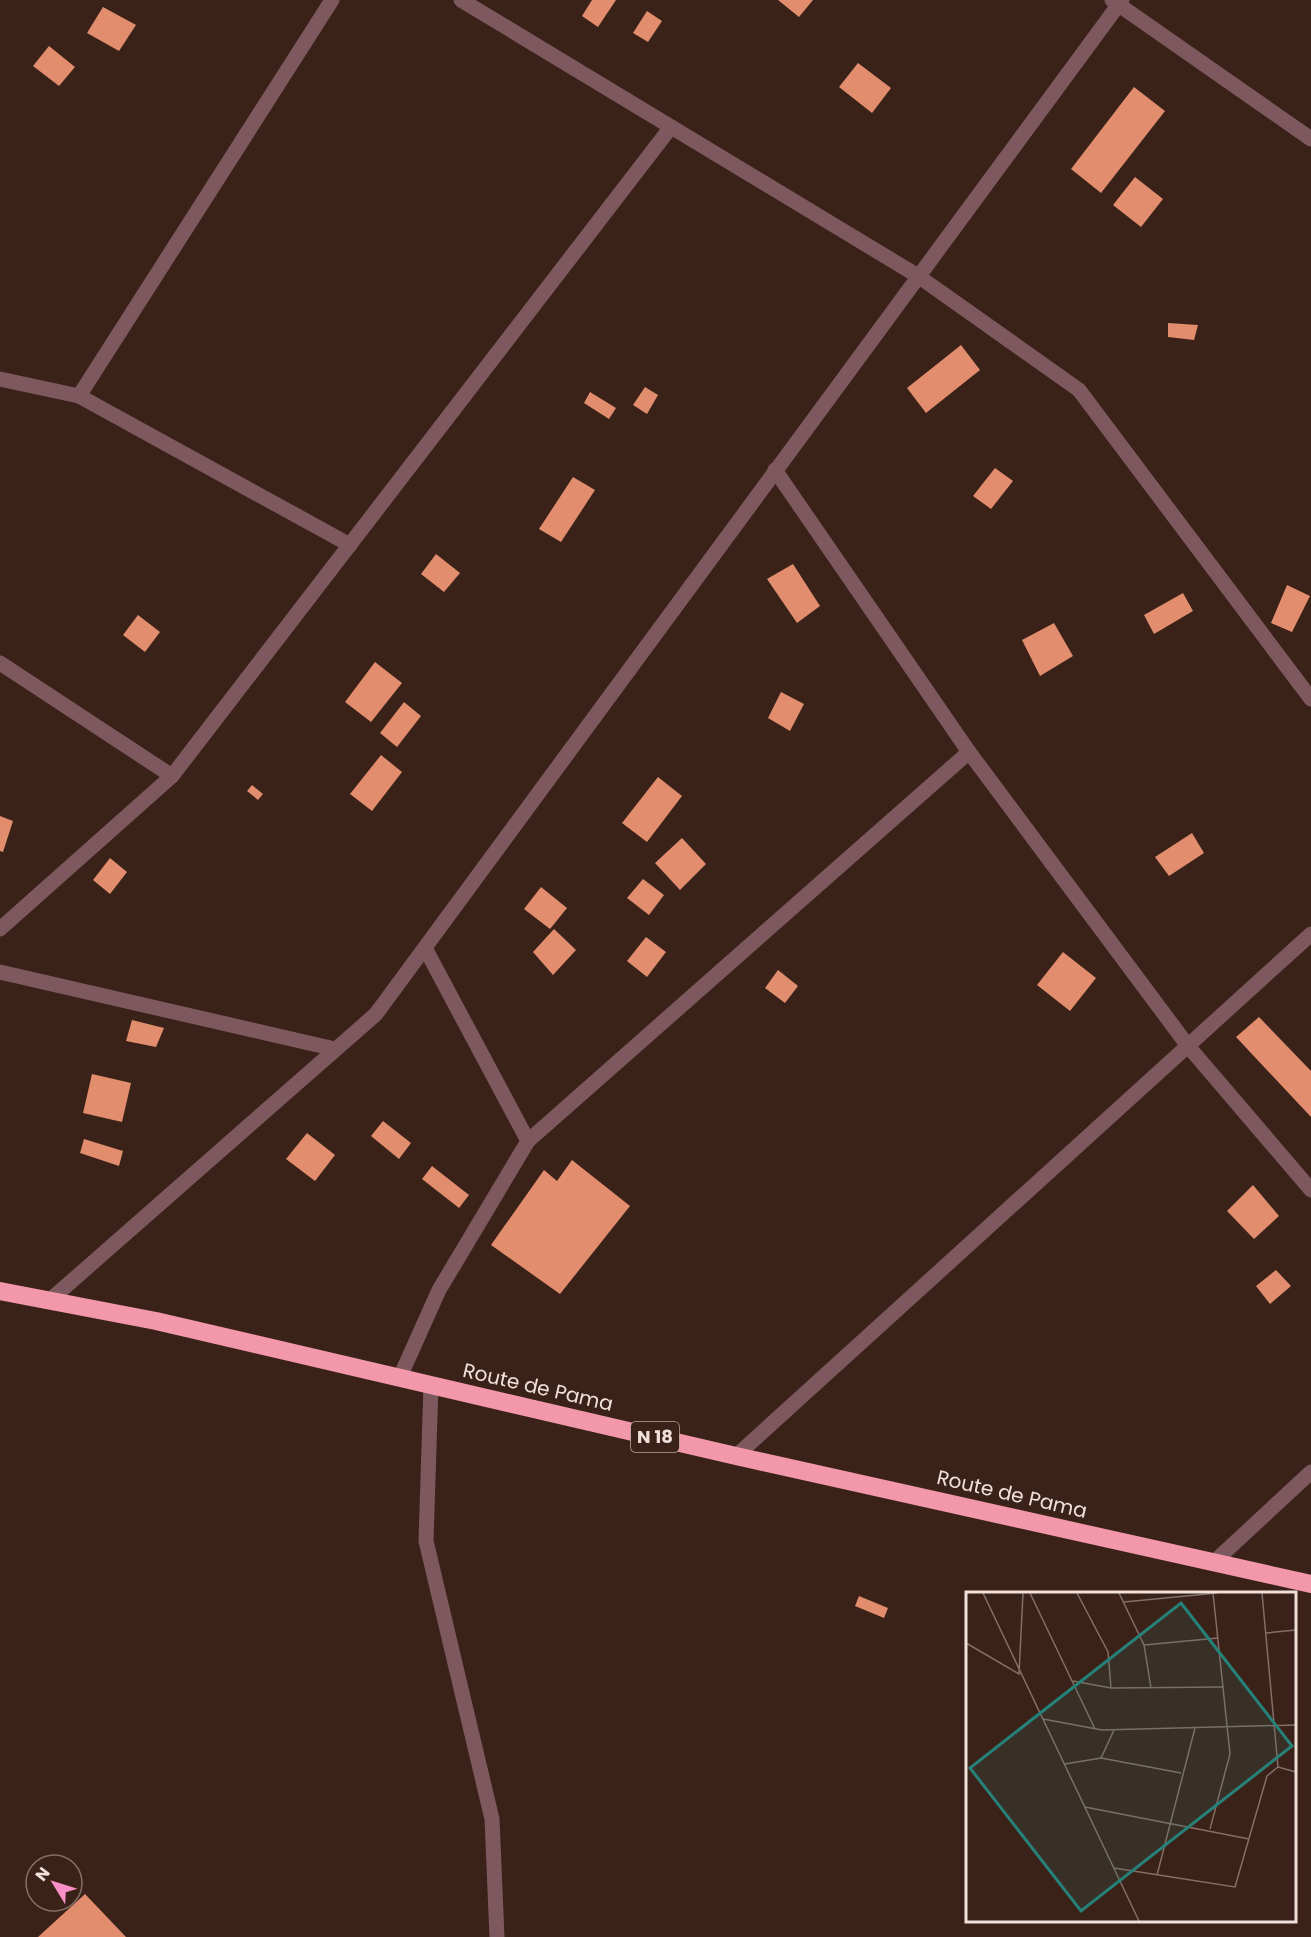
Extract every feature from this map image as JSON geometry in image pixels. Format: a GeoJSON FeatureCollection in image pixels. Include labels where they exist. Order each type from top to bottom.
{"type":"FeatureCollection","features":[{"type":"Feature","properties":{"kind":"highway","name":"Route de Pama"},"geometry":{"type":"LineString","coordinates":[[0,1291],[156,1321],[736,1456],[1311,1584]]}},
{"type":"Feature","properties":{"kind":"street"},"geometry":{"type":"LineString","coordinates":[[79,396],[332,0]]}},
{"type":"Feature","properties":{"kind":"street"},"geometry":{"type":"LineString","coordinates":[[461,0],[918,276],[1079,390],[1311,699]]}},
{"type":"Feature","properties":{"kind":"street"},"geometry":{"type":"LineString","coordinates":[[49,1301],[376,1014],[1117,2],[1311,139]]}},
{"type":"Feature","properties":{"kind":"street"},"geometry":{"type":"LineString","coordinates":[[0,929],[172,776],[671,127]]}},
{"type":"Feature","properties":{"kind":"street"},"geometry":{"type":"LineString","coordinates":[[0,379],[79,396],[350,545]]}},
{"type":"Feature","properties":{"kind":"street"},"geometry":{"type":"LineString","coordinates":[[775,470],[969,752],[1188,1046],[1311,1190]]}},
{"type":"Feature","properties":{"kind":"street"},"geometry":{"type":"LineString","coordinates":[[0,663],[172,776]]}},
{"type":"Feature","properties":{"kind":"street"},"geometry":{"type":"LineString","coordinates":[[400,1377],[438,1290],[528,1141],[969,752]]}},
{"type":"Feature","properties":{"kind":"street"},"geometry":{"type":"LineString","coordinates":[[736,1456],[1311,934]]}},
{"type":"Feature","properties":{"kind":"street"},"geometry":{"type":"LineString","coordinates":[[425,948],[528,1141]]}},
{"type":"Feature","properties":{"kind":"street"},"geometry":{"type":"LineString","coordinates":[[0,972],[335,1049]]}},
{"type":"Feature","properties":{"kind":"street"},"geometry":{"type":"LineString","coordinates":[[431,1385],[426,1541],[492,1819],[497,1937]]}},
{"type":"Feature","properties":{"kind":"street"},"geometry":{"type":"LineString","coordinates":[[1214,1562],[1311,1472]]}},
{"type":"Feature","properties":{"kind":"building"},"geometry":{"type":"Polygon","coordinates":[[[592,0],[616,0],[598,27],[582,16],[592,0]]]}},
{"type":"Feature","properties":{"kind":"building"},"geometry":{"type":"Polygon","coordinates":[[[778,0],[813,0],[799,17],[778,0]]]}},
{"type":"Feature","properties":{"kind":"building"},"geometry":{"type":"Polygon","coordinates":[[[103,7],[136,25],[119,51],[87,33],[103,7]]]}},
{"type":"Feature","properties":{"kind":"building"},"geometry":{"type":"Polygon","coordinates":[[[647,11],[662,21],[648,42],[633,33],[647,11]]]}},
{"type":"Feature","properties":{"kind":"building"},"geometry":{"type":"Polygon","coordinates":[[[49,46],[75,67],[59,86],[33,66],[49,46]]]}},
{"type":"Feature","properties":{"kind":"building"},"geometry":{"type":"Polygon","coordinates":[[[858,63],[891,88],[872,113],[839,87],[858,63]]]}},
{"type":"Feature","properties":{"kind":"building"},"geometry":{"type":"Polygon","coordinates":[[[1134,87],[1165,111],[1101,193],[1071,169],[1134,87]]]}},
{"type":"Feature","properties":{"kind":"building"},"geometry":{"type":"Polygon","coordinates":[[[1135,177],[1163,199],[1141,227],[1113,205],[1135,177]]]}},
{"type":"Feature","properties":{"kind":"building"},"geometry":{"type":"Polygon","coordinates":[[[1168,323],[1198,325],[1194,340],[1168,337],[1168,323]]]}},
{"type":"Feature","properties":{"kind":"building"},"geometry":{"type":"Polygon","coordinates":[[[961,345],[980,370],[926,413],[907,388],[961,345]]]}},
{"type":"Feature","properties":{"kind":"building"},"geometry":{"type":"Polygon","coordinates":[[[645,387],[658,395],[647,414],[633,405],[645,387]]]}},
{"type":"Feature","properties":{"kind":"building"},"geometry":{"type":"Polygon","coordinates":[[[590,392],[616,408],[609,419],[584,403],[590,392]]]}},
{"type":"Feature","properties":{"kind":"building"},"geometry":{"type":"Polygon","coordinates":[[[995,468],[1013,481],[991,509],[973,496],[995,468]]]}},
{"type":"Feature","properties":{"kind":"building"},"geometry":{"type":"Polygon","coordinates":[[[573,477],[595,490],[561,542],[539,529],[573,477]]]}},
{"type":"Feature","properties":{"kind":"building"},"geometry":{"type":"Polygon","coordinates":[[[436,554],[460,573],[444,592],[421,574],[436,554]]]}},
{"type":"Feature","properties":{"kind":"building"},"geometry":{"type":"Polygon","coordinates":[[[793,564],[820,606],[797,623],[767,579],[793,564]]]}},
{"type":"Feature","properties":{"kind":"building"},"geometry":{"type":"Polygon","coordinates":[[[1287,585],[1310,596],[1292,632],[1271,623],[1287,585]]]}},
{"type":"Feature","properties":{"kind":"building"},"geometry":{"type":"Polygon","coordinates":[[[1183,593],[1193,611],[1154,634],[1144,615],[1183,593]]]}},
{"type":"Feature","properties":{"kind":"building"},"geometry":{"type":"Polygon","coordinates":[[[138,615],[160,632],[145,652],[123,635],[138,615]]]}},
{"type":"Feature","properties":{"kind":"building"},"geometry":{"type":"Polygon","coordinates":[[[1054,623],[1073,656],[1040,676],[1022,640],[1054,623]]]}},
{"type":"Feature","properties":{"kind":"building"},"geometry":{"type":"Polygon","coordinates":[[[375,662],[402,683],[371,722],[345,702],[375,662]]]}},
{"type":"Feature","properties":{"kind":"building"},"geometry":{"type":"Polygon","coordinates":[[[781,692],[804,704],[790,731],[768,718],[781,692]]]}},
{"type":"Feature","properties":{"kind":"building"},"geometry":{"type":"Polygon","coordinates":[[[404,702],[421,716],[397,747],[380,733],[404,702]]]}},
{"type":"Feature","properties":{"kind":"building"},"geometry":{"type":"Polygon","coordinates":[[[381,755],[402,772],[372,811],[350,794],[381,755]]]}},
{"type":"Feature","properties":{"kind":"building"},"geometry":{"type":"Polygon","coordinates":[[[658,777],[682,796],[647,842],[622,823],[658,777]]]}},
{"type":"Feature","properties":{"kind":"building"},"geometry":{"type":"Polygon","coordinates":[[[252,785],[263,794],[258,800],[247,791],[252,785]]]}},
{"type":"Feature","properties":{"kind":"building"},"geometry":{"type":"Polygon","coordinates":[[[0,816],[13,821],[3,852],[0,851],[0,816]]]}},
{"type":"Feature","properties":{"kind":"building"},"geometry":{"type":"Polygon","coordinates":[[[1192,833],[1204,853],[1169,876],[1155,857],[1192,833]]]}},
{"type":"Feature","properties":{"kind":"building"},"geometry":{"type":"Polygon","coordinates":[[[682,838],[706,864],[680,890],[655,863],[682,838]]]}},
{"type":"Feature","properties":{"kind":"building"},"geometry":{"type":"Polygon","coordinates":[[[110,858],[127,872],[110,894],[93,880],[110,858]]]}},
{"type":"Feature","properties":{"kind":"building"},"geometry":{"type":"Polygon","coordinates":[[[643,879],[664,895],[649,915],[627,898],[643,879]]]}},
{"type":"Feature","properties":{"kind":"building"},"geometry":{"type":"Polygon","coordinates":[[[541,887],[567,908],[550,929],[524,909],[541,887]]]}},
{"type":"Feature","properties":{"kind":"building"},"geometry":{"type":"Polygon","coordinates":[[[554,929],[576,950],[553,975],[533,952],[554,929]]]}},
{"type":"Feature","properties":{"kind":"building"},"geometry":{"type":"Polygon","coordinates":[[[646,937],[666,952],[647,977],[627,961],[646,937]]]}},
{"type":"Feature","properties":{"kind":"building"},"geometry":{"type":"Polygon","coordinates":[[[1063,952],[1096,978],[1070,1011],[1037,985],[1063,952]]]}},
{"type":"Feature","properties":{"kind":"building"},"geometry":{"type":"Polygon","coordinates":[[[778,970],[798,986],[785,1003],[765,988],[778,970]]]}},
{"type":"Feature","properties":{"kind":"building"},"geometry":{"type":"Polygon","coordinates":[[[1259,1017],[1311,1071],[1311,1117],[1236,1037],[1259,1017]]]}},
{"type":"Feature","properties":{"kind":"building"},"geometry":{"type":"Polygon","coordinates":[[[132,1020],[164,1028],[156,1047],[126,1041],[132,1020]]]}},
{"type":"Feature","properties":{"kind":"building"},"geometry":{"type":"Polygon","coordinates":[[[92,1074],[131,1083],[122,1122],[83,1113],[92,1074]]]}},
{"type":"Feature","properties":{"kind":"building"},"geometry":{"type":"Polygon","coordinates":[[[383,1121],[411,1143],[399,1159],[371,1136],[383,1121]]]}},
{"type":"Feature","properties":{"kind":"building"},"geometry":{"type":"Polygon","coordinates":[[[307,1133],[335,1155],[315,1181],[286,1159],[307,1133]]]}},
{"type":"Feature","properties":{"kind":"building"},"geometry":{"type":"Polygon","coordinates":[[[84,1139],[123,1151],[119,1166],[80,1153],[84,1139]]]}},
{"type":"Feature","properties":{"kind":"building"},"geometry":{"type":"Polygon","coordinates":[[[572,1160],[630,1206],[560,1294],[491,1245],[544,1170],[557,1181],[572,1160]]]}},
{"type":"Feature","properties":{"kind":"building"},"geometry":{"type":"Polygon","coordinates":[[[432,1166],[469,1195],[459,1208],[422,1179],[432,1166]]]}},
{"type":"Feature","properties":{"kind":"building"},"geometry":{"type":"Polygon","coordinates":[[[1253,1185],[1279,1216],[1254,1239],[1227,1211],[1253,1185]]]}},
{"type":"Feature","properties":{"kind":"building"},"geometry":{"type":"Polygon","coordinates":[[[1276,1270],[1291,1286],[1270,1304],[1256,1286],[1276,1270]]]}},
{"type":"Feature","properties":{"kind":"building"},"geometry":{"type":"Polygon","coordinates":[[[859,1596],[888,1608],[884,1618],[855,1606],[859,1596]]]}},
{"type":"Feature","properties":{"kind":"building"},"geometry":{"type":"Polygon","coordinates":[[[84,1895],[126,1937],[38,1937],[64,1913],[84,1913],[84,1895]]]}}]}
